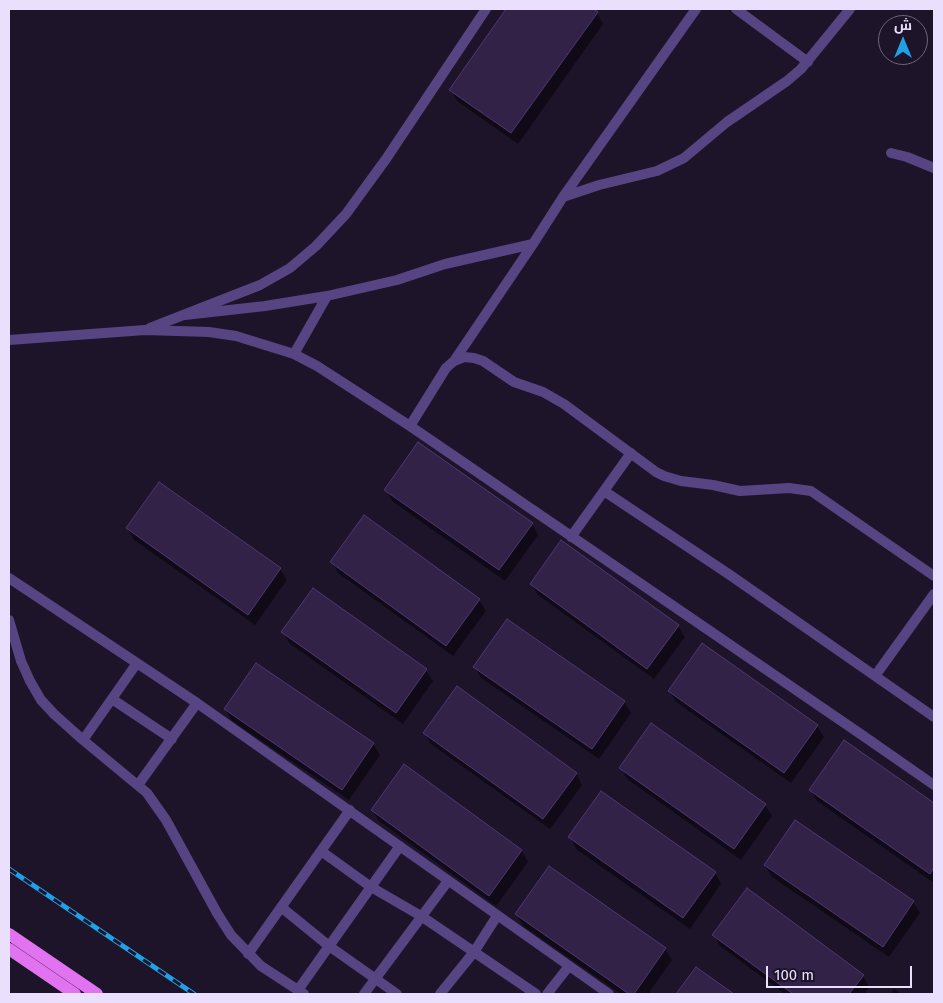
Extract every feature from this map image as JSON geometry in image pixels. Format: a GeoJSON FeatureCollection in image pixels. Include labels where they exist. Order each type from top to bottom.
{"type":"FeatureCollection","features":[{"type":"Feature","properties":{"kind":"main road"},"geometry":{"type":"LineString","coordinates":[[9,934],[97,994]]}},
{"type":"Feature","properties":{"kind":"main road"},"geometry":{"type":"LineString","coordinates":[[9,949],[75,994]]}},
{"type":"Feature","properties":{"kind":"street"},"geometry":{"type":"LineString","coordinates":[[145,330],[245,292],[276,276],[303,258],[346,214],[386,159],[486,9]]}},
{"type":"Feature","properties":{"kind":"street"},"geometry":{"type":"LineString","coordinates":[[410,426],[439,377],[454,361],[563,197],[696,9]]}},
{"type":"Feature","properties":{"kind":"street"},"geometry":{"type":"LineString","coordinates":[[736,9],[808,62]]}},
{"type":"Feature","properties":{"kind":"street"},"geometry":{"type":"LineString","coordinates":[[563,197],[599,185],[656,171],[679,161],[732,118],[787,81],[808,62],[850,9]]}},
{"type":"Feature","properties":{"kind":"street"},"geometry":{"type":"LineString","coordinates":[[891,153],[934,168]]}},
{"type":"Feature","properties":{"kind":"street"},"geometry":{"type":"LineString","coordinates":[[185,315],[265,306],[327,296],[397,280],[445,264],[533,244]]}},
{"type":"Feature","properties":{"kind":"street"},"geometry":{"type":"LineString","coordinates":[[294,354],[327,296]]}},
{"type":"Feature","properties":{"kind":"street"},"geometry":{"type":"LineString","coordinates":[[9,340],[145,330],[209,332],[236,336],[294,354],[317,366],[410,426],[934,786]]}},
{"type":"Feature","properties":{"kind":"street"},"geometry":{"type":"LineString","coordinates":[[454,361],[474,358],[518,384],[553,397],[656,472],[681,481],[740,491],[789,488],[811,491],[934,576]]}},
{"type":"Feature","properties":{"kind":"street"},"geometry":{"type":"LineString","coordinates":[[571,536],[631,453]]}},
{"type":"Feature","properties":{"kind":"street"},"geometry":{"type":"LineString","coordinates":[[604,491],[730,575],[934,717]]}},
{"type":"Feature","properties":{"kind":"street"},"geometry":{"type":"LineString","coordinates":[[9,578],[197,703],[609,994]]}},
{"type":"Feature","properties":{"kind":"street"},"geometry":{"type":"LineString","coordinates":[[875,676],[934,594]]}},
{"type":"Feature","properties":{"kind":"street"},"geometry":{"type":"LineString","coordinates":[[9,620],[21,662],[34,687],[54,714],[82,740],[147,793],[155,802],[231,935],[261,966],[301,992],[329,946],[400,846]]}},
{"type":"Feature","properties":{"kind":"street"},"geometry":{"type":"LineString","coordinates":[[82,740],[137,663]]}},
{"type":"Feature","properties":{"kind":"street"},"geometry":{"type":"LineString","coordinates":[[112,699],[172,739]]}},
{"type":"Feature","properties":{"kind":"street"},"geometry":{"type":"LineString","coordinates":[[138,786],[197,703]]}},
{"type":"Feature","properties":{"kind":"street"},"geometry":{"type":"LineString","coordinates":[[248,954],[350,810]]}},
{"type":"Feature","properties":{"kind":"street"},"geometry":{"type":"LineString","coordinates":[[321,851],[371,887],[421,916],[536,994]]}},
{"type":"Feature","properties":{"kind":"street"},"geometry":{"type":"LineString","coordinates":[[364,994],[448,881]]}},
{"type":"Feature","properties":{"kind":"street"},"geometry":{"type":"LineString","coordinates":[[281,907],[329,946],[397,994]]}},
{"type":"Feature","properties":{"kind":"street"},"geometry":{"type":"LineString","coordinates":[[440,994],[474,952],[496,916]]}},
{"type":"Feature","properties":{"kind":"street"},"geometry":{"type":"LineString","coordinates":[[547,994],[569,966]]}},
{"type":"Feature","properties":{"kind":"building"},"geometry":{"type":"Polygon","coordinates":[[[506,9],[593,9],[598,12],[511,133],[449,90],[506,9]]]}},
{"type":"Feature","properties":{"kind":"building"},"geometry":{"type":"Polygon","coordinates":[[[418,442],[533,523],[499,570],[384,490],[418,442]]]}},
{"type":"Feature","properties":{"kind":"building"},"geometry":{"type":"Polygon","coordinates":[[[159,482],[281,568],[248,615],[126,528],[159,482]]]}},
{"type":"Feature","properties":{"kind":"building"},"geometry":{"type":"Polygon","coordinates":[[[364,515],[480,599],[446,646],[330,562],[364,515]]]}},
{"type":"Feature","properties":{"kind":"building"},"geometry":{"type":"Polygon","coordinates":[[[561,540],[679,625],[647,669],[530,584],[561,540]]]}},
{"type":"Feature","properties":{"kind":"building"},"geometry":{"type":"Polygon","coordinates":[[[313,588],[427,669],[396,713],[281,632],[313,588]]]}},
{"type":"Feature","properties":{"kind":"building"},"geometry":{"type":"Polygon","coordinates":[[[507,619],[625,701],[592,749],[473,667],[507,619]]]}},
{"type":"Feature","properties":{"kind":"building"},"geometry":{"type":"Polygon","coordinates":[[[702,643],[818,725],[784,773],[668,691],[702,643]]]}},
{"type":"Feature","properties":{"kind":"building"},"geometry":{"type":"Polygon","coordinates":[[[256,663],[374,743],[342,790],[224,709],[256,663]]]}},
{"type":"Feature","properties":{"kind":"building"},"geometry":{"type":"Polygon","coordinates":[[[457,686],[577,773],[543,819],[423,733],[457,686]]]}},
{"type":"Feature","properties":{"kind":"building"},"geometry":{"type":"Polygon","coordinates":[[[651,723],[766,804],[734,849],[619,768],[651,723]]]}},
{"type":"Feature","properties":{"kind":"building"},"geometry":{"type":"Polygon","coordinates":[[[844,740],[934,803],[934,868],[930,874],[809,790],[844,740]]]}},
{"type":"Feature","properties":{"kind":"building"},"geometry":{"type":"Polygon","coordinates":[[[404,764],[522,850],[489,896],[371,810],[404,764]]]}},
{"type":"Feature","properties":{"kind":"building"},"geometry":{"type":"Polygon","coordinates":[[[601,791],[716,872],[683,918],[568,837],[601,791]]]}},
{"type":"Feature","properties":{"kind":"building"},"geometry":{"type":"Polygon","coordinates":[[[795,820],[914,901],[883,947],[764,865],[795,820]]]}},
{"type":"Feature","properties":{"kind":"building"},"geometry":{"type":"Polygon","coordinates":[[[549,866],[666,948],[634,994],[629,994],[515,914],[549,866]]]}},
{"type":"Feature","properties":{"kind":"building"},"geometry":{"type":"Polygon","coordinates":[[[747,888],[864,975],[849,994],[793,994],[712,935],[747,888]]]}},
{"type":"Feature","properties":{"kind":"building"},"geometry":{"type":"Polygon","coordinates":[[[696,967],[734,994],[676,994],[696,967]]]}},
{"type":"Feature","properties":{"kind":"railway"},"geometry":{"type":"LineString","coordinates":[[9,869],[194,994]]}}]}
